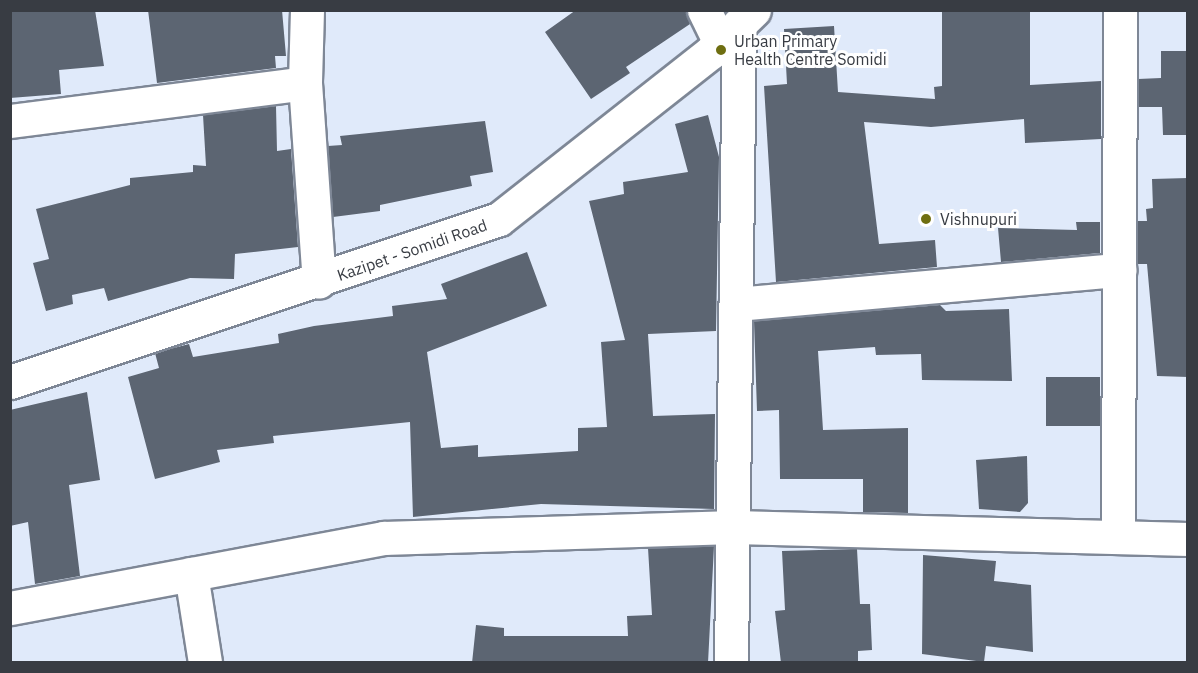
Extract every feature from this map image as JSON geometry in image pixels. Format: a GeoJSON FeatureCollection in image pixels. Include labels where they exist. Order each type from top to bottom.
{"type":"FeatureCollection","features":[{"type":"Feature","properties":{"kind":"street"},"geometry":{"type":"LineString","coordinates":[[307,10],[305,82],[319,282]]}},
{"type":"Feature","properties":{"kind":"street"},"geometry":{"type":"LineString","coordinates":[[704,10],[738,26],[731,663]]}},
{"type":"Feature","properties":{"kind":"street"},"geometry":{"type":"LineString","coordinates":[[1118,534],[1120,10]]}},
{"type":"Feature","properties":{"kind":"street","name":"Kazipet - Somidi Road"},"geometry":{"type":"LineString","coordinates":[[10,382],[319,282],[499,219],[738,26]]}},
{"type":"Feature","properties":{"kind":"street"},"geometry":{"type":"LineString","coordinates":[[10,121],[305,82]]}},
{"type":"Feature","properties":{"kind":"street"},"geometry":{"type":"LineString","coordinates":[[736,304],[1119,270]]}},
{"type":"Feature","properties":{"kind":"street"},"geometry":{"type":"LineString","coordinates":[[10,608],[383,538],[734,527],[1118,534],[1188,539]]}},
{"type":"Feature","properties":{"kind":"street"},"geometry":{"type":"LineString","coordinates":[[191,574],[205,663]]}},
{"type":"Feature","properties":{"kind":"building"},"geometry":{"type":"Polygon","coordinates":[[[10,10],[95,10],[104,66],[59,70],[61,94],[10,98],[10,10]]]}},
{"type":"Feature","properties":{"kind":"building"},"geometry":{"type":"Polygon","coordinates":[[[148,10],[282,10],[286,56],[275,56],[276,68],[157,83],[148,10]]]}},
{"type":"Feature","properties":{"kind":"building"},"geometry":{"type":"Polygon","coordinates":[[[576,10],[686,10],[690,24],[626,67],[630,73],[591,99],[545,32],[576,10]]]}},
{"type":"Feature","properties":{"kind":"building"},"geometry":{"type":"Polygon","coordinates":[[[1030,11],[1030,85],[1101,81],[1101,139],[1025,143],[1024,119],[931,127],[864,122],[879,244],[935,240],[937,267],[776,282],[764,86],[787,84],[784,29],[834,26],[838,92],[935,99],[934,87],[942,86],[942,12],[1030,11]]]}},
{"type":"Feature","properties":{"kind":"building"},"geometry":{"type":"Polygon","coordinates":[[[1161,51],[1188,51],[1188,135],[1163,135],[1162,107],[1138,107],[1138,79],[1161,78],[1161,51]]]}},
{"type":"Feature","properties":{"kind":"building"},"geometry":{"type":"Polygon","coordinates":[[[276,106],[277,151],[291,149],[298,247],[235,254],[234,279],[190,278],[108,301],[104,288],[72,295],[73,304],[46,311],[33,263],[49,259],[36,209],[130,185],[130,178],[193,172],[193,165],[206,166],[203,115],[276,106]]]}},
{"type":"Feature","properties":{"kind":"building"},"geometry":{"type":"Polygon","coordinates":[[[708,115],[719,157],[716,331],[648,334],[653,416],[715,414],[714,509],[541,504],[413,517],[410,422],[273,436],[274,443],[217,450],[220,462],[155,479],[128,377],[159,368],[155,353],[189,344],[193,357],[279,343],[278,334],[314,326],[393,316],[392,306],[447,299],[441,284],[527,252],[547,306],[427,352],[441,448],[478,445],[478,457],[578,451],[578,428],[607,427],[601,342],[625,340],[589,201],[624,194],[623,182],[688,172],[675,124],[708,115]]]}},
{"type":"Feature","properties":{"kind":"building"},"geometry":{"type":"Polygon","coordinates":[[[485,121],[493,172],[470,176],[472,186],[380,205],[380,211],[333,217],[328,146],[342,145],[340,136],[485,121]]]}},
{"type":"Feature","properties":{"kind":"building"},"geometry":{"type":"Polygon","coordinates":[[[1188,178],[1188,377],[1157,376],[1147,264],[1138,264],[1138,221],[1147,221],[1146,209],[1153,208],[1152,179],[1188,178]]]}},
{"type":"Feature","properties":{"kind":"building"},"geometry":{"type":"Polygon","coordinates":[[[1076,222],[1100,222],[1100,253],[1001,262],[998,228],[1077,230],[1076,222]]]}},
{"type":"Feature","properties":{"kind":"building"},"geometry":{"type":"Polygon","coordinates":[[[940,305],[946,311],[1009,309],[1012,381],[922,380],[921,354],[876,355],[875,347],[818,351],[823,430],[908,428],[908,513],[863,512],[863,479],[780,479],[779,410],[757,411],[754,321],[940,305]]]}},
{"type":"Feature","properties":{"kind":"building"},"geometry":{"type":"Polygon","coordinates":[[[1046,377],[1100,377],[1100,426],[1046,426],[1046,377]]]}},
{"type":"Feature","properties":{"kind":"building"},"geometry":{"type":"Polygon","coordinates":[[[87,392],[100,480],[69,485],[80,576],[35,584],[28,522],[10,526],[10,410],[87,392]]]}},
{"type":"Feature","properties":{"kind":"building"},"geometry":{"type":"Polygon","coordinates":[[[1027,456],[1028,503],[1020,512],[979,509],[976,460],[1027,456]]]}},
{"type":"Feature","properties":{"kind":"building"},"geometry":{"type":"Polygon","coordinates":[[[714,546],[708,663],[472,663],[476,625],[504,628],[504,636],[628,636],[627,616],[652,615],[648,548],[714,546]]]}},
{"type":"Feature","properties":{"kind":"building"},"geometry":{"type":"Polygon","coordinates":[[[857,549],[860,604],[870,604],[872,650],[858,651],[858,663],[781,663],[775,611],[785,610],[782,551],[857,549]]]}},
{"type":"Feature","properties":{"kind":"building"},"geometry":{"type":"Polygon","coordinates":[[[923,555],[996,561],[994,581],[1031,585],[1033,652],[986,646],[984,662],[922,654],[923,555]]]}},
{"type":"Feature","properties":{"kind":"place","name":"Urban Primary Health Centre Somidi"},"geometry":{"type":"Point","coordinates":[721,50]}},
{"type":"Feature","properties":{"kind":"place","name":"Vishnupuri"},"geometry":{"type":"Point","coordinates":[926,219]}}]}
